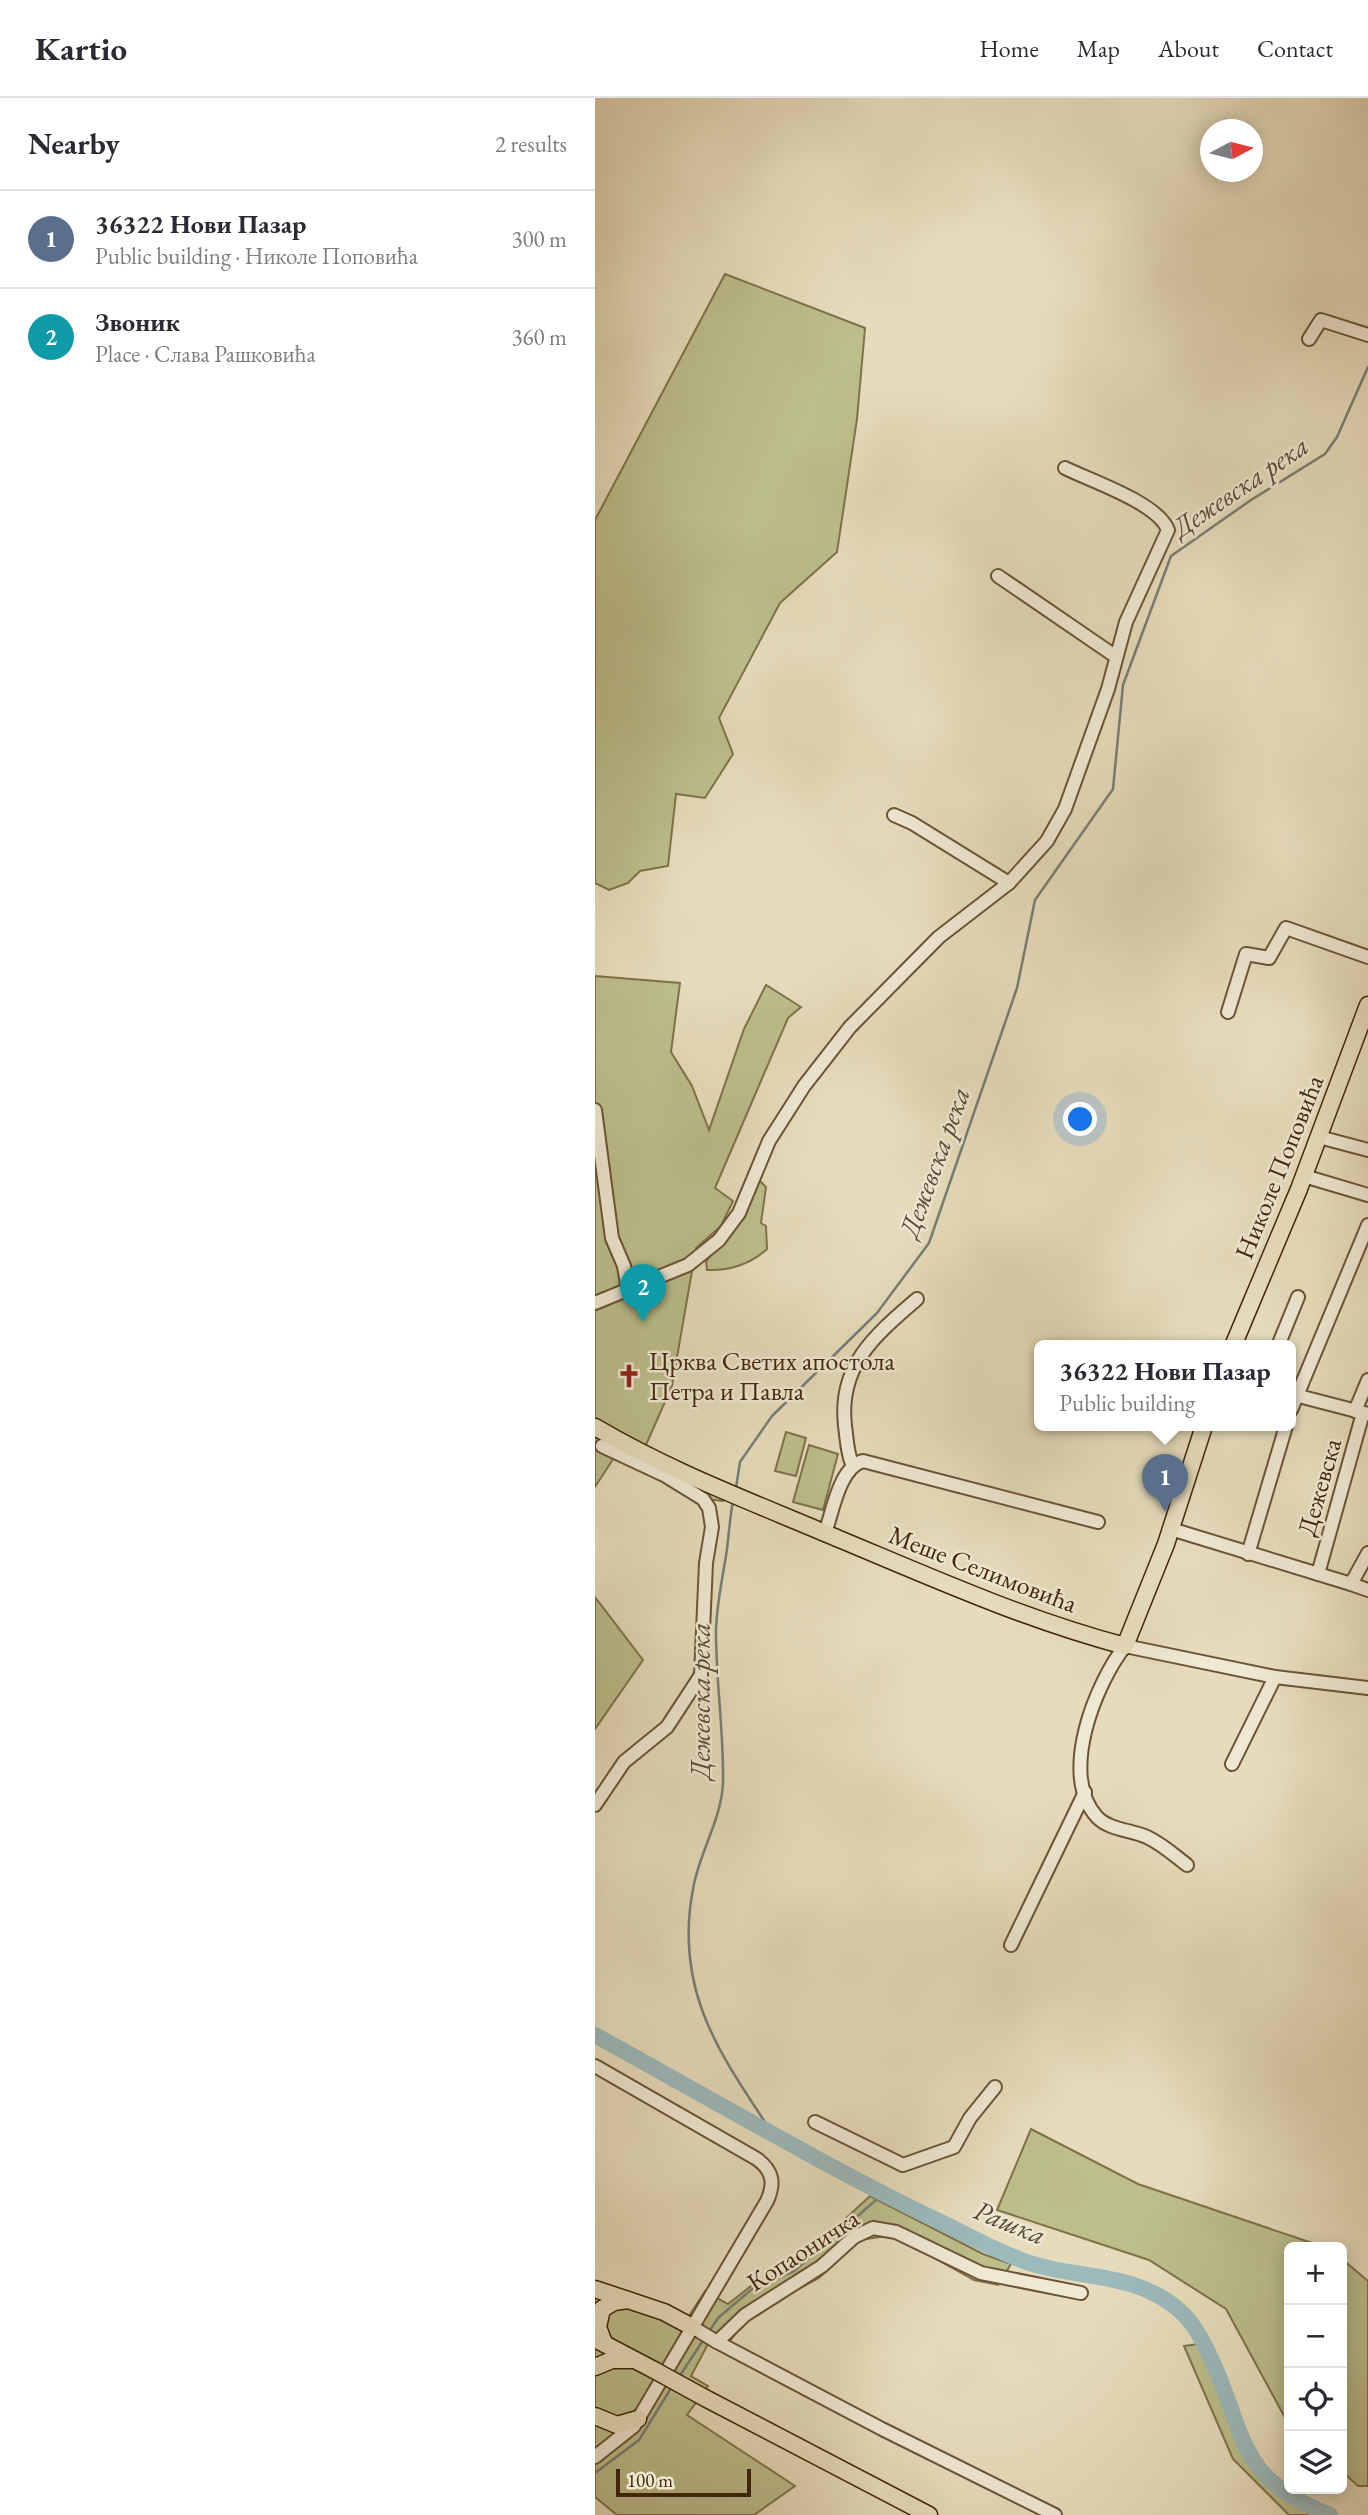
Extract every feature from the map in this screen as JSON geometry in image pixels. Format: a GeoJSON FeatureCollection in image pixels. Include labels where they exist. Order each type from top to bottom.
{"type":"FeatureCollection","features":[{"type":"Feature","properties":{"kind":"main road","name":"Николе Поповића"},"geometry":{"type":"LineString","coordinates":[[1236,1340],[1304,1176],[1368,1005]]}},
{"type":"Feature","properties":{"kind":"main road"},"geometry":{"type":"LineString","coordinates":[[1125,1646],[1171,1529],[1202,1431]]}},
{"type":"Feature","properties":{"kind":"main road","name":"Меше Селимовића"},"geometry":{"type":"LineString","coordinates":[[600,1441],[994,1604],[1052,1625],[1125,1646]]}},
{"type":"Feature","properties":{"kind":"main road"},"geometry":{"type":"LineString","coordinates":[[595,2289],[630,2299],[706,2335]]}},
{"type":"Feature","properties":{"kind":"main road"},"geometry":{"type":"LineString","coordinates":[[630,2299],[614,2302],[602,2309],[598,2327],[600,2341],[929,2515]]}},
{"type":"Feature","properties":{"kind":"main road"},"geometry":{"type":"LineString","coordinates":[[595,2367],[612,2360],[635,2360]]}},
{"type":"Feature","properties":{"kind":"main road"},"geometry":{"type":"LineString","coordinates":[[595,2416],[617,2425],[638,2419]]}},
{"type":"Feature","properties":{"kind":"street"},"geometry":{"type":"LineString","coordinates":[[1309,339],[1321,320],[1368,335]]}},
{"type":"Feature","properties":{"kind":"street"},"geometry":{"type":"LineString","coordinates":[[595,1303],[688,1265],[719,1240],[739,1213],[769,1141],[804,1086],[849,1027],[939,937],[1009,883],[1047,841],[1065,809],[1108,689],[1126,622],[1168,530],[1166,524],[1142,504],[1065,468]]}},
{"type":"Feature","properties":{"kind":"street"},"geometry":{"type":"LineString","coordinates":[[998,576],[1115,656]]}},
{"type":"Feature","properties":{"kind":"street"},"geometry":{"type":"LineString","coordinates":[[894,815],[912,822],[1009,883]]}},
{"type":"Feature","properties":{"kind":"street"},"geometry":{"type":"LineString","coordinates":[[1228,1012],[1246,954],[1269,958],[1286,928],[1368,957]]}},
{"type":"Feature","properties":{"kind":"street"},"geometry":{"type":"LineString","coordinates":[[595,1110],[612,1238],[624,1266],[628,1290]]}},
{"type":"Feature","properties":{"kind":"street"},"geometry":{"type":"LineString","coordinates":[[1318,1138],[1368,1150]]}},
{"type":"Feature","properties":{"kind":"street"},"geometry":{"type":"LineString","coordinates":[[1304,1176],[1368,1195]]}},
{"type":"Feature","properties":{"kind":"street","name":"Дежевска"},"geometry":{"type":"LineString","coordinates":[[1296,1388],[1368,1225]]}},
{"type":"Feature","properties":{"kind":"street"},"geometry":{"type":"LineString","coordinates":[[1280,1340],[1298,1297]]}},
{"type":"Feature","properties":{"kind":"street"},"geometry":{"type":"LineString","coordinates":[[825,1533],[852,1464],[848,1455],[843,1402],[849,1374],[860,1356],[917,1299]]}},
{"type":"Feature","properties":{"kind":"street","name":"Дежевска"},"geometry":{"type":"LineString","coordinates":[[1318,1574],[1362,1413],[1368,1380]]}},
{"type":"Feature","properties":{"kind":"street"},"geometry":{"type":"LineString","coordinates":[[1296,1396],[1362,1413]]}},
{"type":"Feature","properties":{"kind":"street","name":"Дежевска"},"geometry":{"type":"LineString","coordinates":[[1248,1554],[1285,1431]]}},
{"type":"Feature","properties":{"kind":"street"},"geometry":{"type":"LineString","coordinates":[[595,1805],[624,1762],[667,1727],[701,1675],[706,1563],[712,1527],[709,1508],[703,1499],[600,1441]]}},
{"type":"Feature","properties":{"kind":"street"},"geometry":{"type":"LineString","coordinates":[[852,1464],[863,1461],[1098,1522]]}},
{"type":"Feature","properties":{"kind":"street","name":"Дежевска"},"geometry":{"type":"LineString","coordinates":[[1171,1529],[1368,1590]]}},
{"type":"Feature","properties":{"kind":"street"},"geometry":{"type":"LineString","coordinates":[[1351,1584],[1368,1553]]}},
{"type":"Feature","properties":{"kind":"street"},"geometry":{"type":"LineString","coordinates":[[1125,1646],[1096,1694],[1084,1730],[1085,1792],[1098,1818],[1107,1824],[1149,1838],[1187,1865]]}},
{"type":"Feature","properties":{"kind":"street","name":"Меше Селимовића"},"geometry":{"type":"LineString","coordinates":[[1125,1646],[1275,1678],[1368,1688]]}},
{"type":"Feature","properties":{"kind":"street"},"geometry":{"type":"LineString","coordinates":[[1232,1764],[1275,1678]]}},
{"type":"Feature","properties":{"kind":"street"},"geometry":{"type":"LineString","coordinates":[[1011,1945],[1085,1792]]}},
{"type":"Feature","properties":{"kind":"street"},"geometry":{"type":"LineString","coordinates":[[595,2066],[757,2159],[772,2178],[767,2201],[706,2335],[623,2437],[595,2457]]}},
{"type":"Feature","properties":{"kind":"street"},"geometry":{"type":"LineString","coordinates":[[815,2122],[903,2165],[954,2147],[970,2118],[995,2087]]}},
{"type":"Feature","properties":{"kind":"street","name":"Копаоничка"},"geometry":{"type":"LineString","coordinates":[[706,2335],[745,2315],[822,2266],[859,2234],[873,2228],[896,2232],[981,2273],[1081,2293]]}},
{"type":"Feature","properties":{"kind":"street"},"geometry":{"type":"LineString","coordinates":[[706,2335],[882,2429],[1055,2515]]}},
{"type":"Feature","properties":{"kind":"green space"},"geometry":{"type":"Polygon","coordinates":[[[725,274],[865,328],[857,419],[837,552],[780,603],[719,718],[733,754],[705,798],[676,794],[668,866],[640,871],[628,883],[609,890],[595,883],[595,520],[725,274]]]}},
{"type":"Feature","properties":{"kind":"green space"},"geometry":{"type":"Polygon","coordinates":[[[595,976],[680,983],[671,1052],[692,1086],[709,1130],[744,1029],[766,985],[801,1007],[788,1018],[715,1188],[733,1201],[721,1226],[696,1248],[672,1386],[645,1447],[724,1501],[703,1499],[617,1453],[595,1487],[595,976]]]}},
{"type":"Feature","properties":{"kind":"green space"},"geometry":{"type":"Polygon","coordinates":[[[757,1178],[766,1187],[761,1223],[766,1226],[767,1249],[739,1266],[707,1270],[706,1261],[745,1217],[757,1178]]]}},
{"type":"Feature","properties":{"kind":"green space"},"geometry":{"type":"Polygon","coordinates":[[[786,1432],[806,1438],[796,1476],[775,1471],[786,1432]]]}},
{"type":"Feature","properties":{"kind":"green space"},"geometry":{"type":"Polygon","coordinates":[[[809,1445],[838,1454],[823,1510],[793,1502],[809,1445]]]}},
{"type":"Feature","properties":{"kind":"green space"},"geometry":{"type":"Polygon","coordinates":[[[595,1597],[643,1660],[595,1729],[595,1597]]]}},
{"type":"Feature","properties":{"kind":"green space"},"geometry":{"type":"Polygon","coordinates":[[[1031,2129],[1138,2184],[1309,2242],[1284,2242],[1284,2416],[1226,2309],[1149,2260],[997,2210],[1031,2129]]]}},
{"type":"Feature","properties":{"kind":"green space"},"geometry":{"type":"Polygon","coordinates":[[[870,2196],[983,2254],[1011,2264],[998,2285],[974,2280],[893,2235],[860,2240],[819,2278],[770,2304],[743,2324],[722,2351],[708,2344],[691,2376],[708,2386],[687,2415],[795,2486],[754,2515],[617,2515],[595,2497],[595,2286],[689,2316],[705,2291],[728,2304],[751,2286],[791,2269],[870,2196]]]}},
{"type":"Feature","properties":{"kind":"green space"},"geometry":{"type":"Polygon","coordinates":[[[1347,2263],[1368,2281],[1368,2486],[1358,2486],[1347,2476],[1347,2263]]]}},
{"type":"Feature","properties":{"kind":"green space"},"geometry":{"type":"Polygon","coordinates":[[[1204,2343],[1245,2446],[1258,2466],[1284,2490],[1284,2494],[1289,2494],[1330,2515],[1289,2515],[1233,2459],[1184,2346],[1204,2343]]]}},
{"type":"Feature","properties":{"kind":"waterway","name":"Дежевска река"},"geometry":{"type":"LineString","coordinates":[[736,1488],[740,1462],[772,1416],[877,1313],[929,1243],[1017,988],[1035,900],[1113,789],[1123,685],[1171,556],[1251,500],[1325,454],[1337,437],[1368,367]]}},
{"type":"Feature","properties":{"kind":"waterway","name":"Дежевска река"},"geometry":{"type":"LineString","coordinates":[[733,1501],[716,1622],[722,1795],[694,1884],[689,1921],[689,1956],[695,1987],[718,2047],[773,2134]]}},
{"type":"Feature","properties":{"kind":"waterway","name":"Рашка"},"geometry":{"type":"LineString","coordinates":[[595,2035],[845,2174],[998,2250],[1041,2266],[1124,2282],[1162,2298],[1185,2315],[1200,2337],[1248,2450],[1260,2469],[1276,2485],[1299,2501],[1330,2515]]}},
{"type":"Feature","properties":{"kind":"waterway"},"geometry":{"type":"LineString","coordinates":[[708,2333],[718,2318],[752,2289],[794,2271],[883,2194]]}},
{"type":"Feature","properties":{"kind":"waterway"},"geometry":{"type":"LineString","coordinates":[[679,2377],[704,2339]]}},
{"type":"Feature","properties":{"kind":"waterway"},"geometry":{"type":"LineString","coordinates":[[595,2473],[639,2440],[673,2385]]}},
{"type":"Feature","properties":{"kind":"place","name":"Звоник"},"geometry":{"type":"Point","coordinates":[643,1322]}},
{"type":"Feature","properties":{"kind":"place","name":"Црква Светих апостола Петра и Павла"},"geometry":{"type":"Point","coordinates":[629,1376]}},
{"type":"Feature","properties":{"kind":"place","name":"36322 Нови Пазар"},"geometry":{"type":"Point","coordinates":[1165,1512]}}]}
